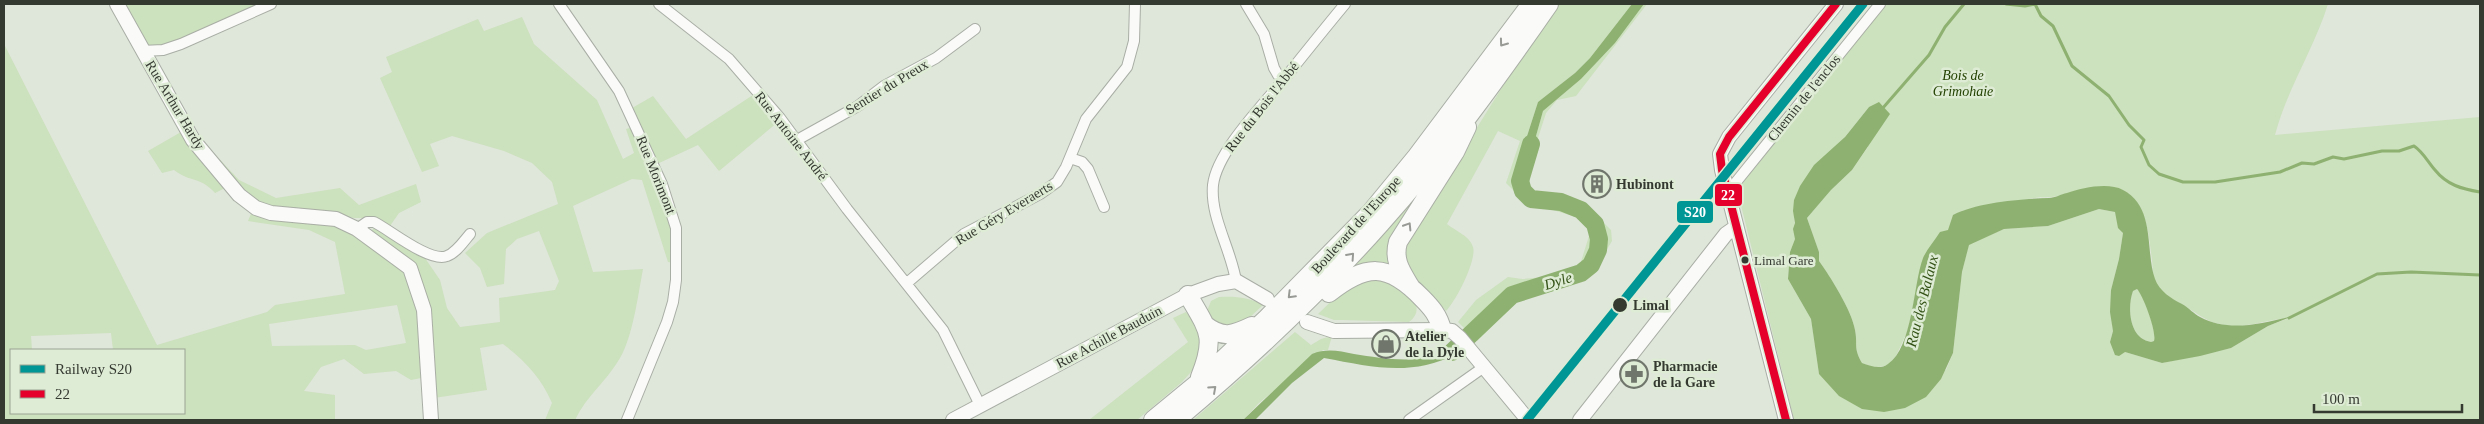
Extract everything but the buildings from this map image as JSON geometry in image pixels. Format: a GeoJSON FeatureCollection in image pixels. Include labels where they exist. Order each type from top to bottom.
{"type":"FeatureCollection","features":[{"type":"Feature","properties":{"kind":"highway","name":"Boulevard de l'Europe"},"geometry":{"type":"LineString","coordinates":[[1153,420],[1198,383],[1267,318],[1371,212],[1418,156],[1531,4]]}},
{"type":"Feature","properties":{"kind":"highway","name":"Boulevard de l'Europe"},"geometry":{"type":"LineString","coordinates":[[1176,420],[1306,303],[1382,222],[1467,115],[1549,4]]}},
{"type":"Feature","properties":{"kind":"highway"},"geometry":{"type":"LineString","coordinates":[[1410,286],[1396,261],[1395,252],[1398,242],[1467,131],[1467,115]]}},
{"type":"Feature","properties":{"kind":"highway"},"geometry":{"type":"LineString","coordinates":[[1306,303],[1325,296],[1358,273],[1370,271],[1383,272],[1396,276],[1410,286],[1439,318],[1442,330]]}},
{"type":"Feature","properties":{"kind":"highway"},"geometry":{"type":"LineString","coordinates":[[1188,295],[1205,325],[1210,352],[1198,383]]}},
{"type":"Feature","properties":{"kind":"highway"},"geometry":{"type":"LineString","coordinates":[[1205,325],[1216,334],[1229,335],[1267,318]]}},
{"type":"Feature","properties":{"kind":"street","name":"Rue Arthur Hardy"},"geometry":{"type":"LineString","coordinates":[[117,4],[193,140],[239,195],[256,208],[271,213],[336,219],[357,229],[410,268],[424,310],[431,420]]}},
{"type":"Feature","properties":{"kind":"street"},"geometry":{"type":"LineString","coordinates":[[142,51],[163,50],[181,44],[271,4]]}},
{"type":"Feature","properties":{"kind":"street","name":"Rue Morimont"},"geometry":{"type":"LineString","coordinates":[[559,4],[619,91],[662,184],[676,228],[676,280],[673,302],[667,322],[627,420]]}},
{"type":"Feature","properties":{"kind":"street","name":"Rue Antoine André"},"geometry":{"type":"LineString","coordinates":[[659,4],[729,59],[797,140],[847,209],[908,283]]}},
{"type":"Feature","properties":{"kind":"street","name":"Rue Géry Everaerts"},"geometry":{"type":"LineString","coordinates":[[908,283],[964,234],[1048,189],[1063,173],[1086,119],[1127,67],[1134,41],[1135,4]]}},
{"type":"Feature","properties":{"kind":"street"},"geometry":{"type":"LineString","coordinates":[[1246,4],[1264,34],[1274,68],[1278,75],[1284,78]]}},
{"type":"Feature","properties":{"kind":"street","name":"Rue du Bois l'Abbé"},"geometry":{"type":"LineString","coordinates":[[1236,281],[1233,263],[1215,208],[1213,184],[1224,156],[1260,107],[1345,4]]}},
{"type":"Feature","properties":{"kind":"street"},"geometry":{"type":"LineString","coordinates":[[1786,420],[1720,163],[1723,146],[1836,4]]}},
{"type":"Feature","properties":{"kind":"street","name":"Chemin de l'enclos"},"geometry":{"type":"LineString","coordinates":[[1727,190],[1732,187],[1880,4]]}},
{"type":"Feature","properties":{"kind":"street","name":"Sentier du Preux"},"geometry":{"type":"LineString","coordinates":[[797,140],[858,106],[884,86],[936,58],[975,29]]}},
{"type":"Feature","properties":{"kind":"street"},"geometry":{"type":"LineString","coordinates":[[1070,158],[1082,162],[1088,169],[1104,207]]}},
{"type":"Feature","properties":{"kind":"street"},"geometry":{"type":"LineString","coordinates":[[357,229],[367,222],[374,222],[424,252],[439,258],[451,254],[470,234]]}},
{"type":"Feature","properties":{"kind":"street"},"geometry":{"type":"LineString","coordinates":[[1580,420],[1726,234],[1736,227]]}},
{"type":"Feature","properties":{"kind":"street"},"geometry":{"type":"LineString","coordinates":[[1236,281],[1267,299]]}},
{"type":"Feature","properties":{"kind":"street","name":"Rue Achille Bauduin"},"geometry":{"type":"LineString","coordinates":[[953,420],[1188,295],[1218,284],[1236,281]]}},
{"type":"Feature","properties":{"kind":"street"},"geometry":{"type":"LineString","coordinates":[[908,283],[943,330],[980,405]]}},
{"type":"Feature","properties":{"kind":"street"},"geometry":{"type":"LineString","coordinates":[[1307,322],[1334,331],[1442,330],[1452,332],[1465,344],[1528,420]]}},
{"type":"Feature","properties":{"kind":"street"},"geometry":{"type":"LineString","coordinates":[[1409,420],[1484,367]]}},
{"type":"Feature","properties":{"kind":"green space"},"geometry":{"type":"Polygon","coordinates":[[[121,4],[262,4],[185,39],[158,48],[146,45],[121,4]]]}},
{"type":"Feature","properties":{"kind":"green space"},"geometry":{"type":"Polygon","coordinates":[[[1559,4],[1632,4],[1590,58],[1575,73],[1538,102],[1519,161],[1527,167],[1543,111],[1581,79],[1615,43],[1644,4],[1647,4],[1576,96],[1557,100],[1546,113],[1530,163],[1530,190],[1534,193],[1590,209],[1611,230],[1612,241],[1595,269],[1583,277],[1522,297],[1477,341],[1458,322],[1476,300],[1508,277],[1522,279],[1559,276],[1580,265],[1589,236],[1589,224],[1579,218],[1524,201],[1506,183],[1520,141],[1498,131],[1447,224],[1468,239],[1473,247],[1473,253],[1465,280],[1446,311],[1424,288],[1408,264],[1405,243],[1511,73],[1559,4]]]}},
{"type":"Feature","properties":{"kind":"green space","name":"Bois de Grimohaie"},"geometry":{"type":"Polygon","coordinates":[[[1885,4],[2328,4],[2316,37],[2286,101],[2275,135],[2480,117],[2480,420],[1794,420],[1738,193],[1739,187],[1885,4]],[[1869,107],[1794,200],[1795,239],[1790,252],[1788,279],[1811,319],[1819,374],[1946,370],[1953,353],[1962,272],[1969,244],[2004,229],[2048,226],[2099,209],[2115,212],[2123,233],[2111,290],[2113,331],[2110,342],[2125,352],[2162,363],[2231,348],[2268,326],[2289,318],[2241,326],[2220,324],[2203,318],[2169,297],[2157,286],[2154,280],[2148,231],[2137,202],[2122,190],[2103,187],[2059,196],[2040,197],[1961,211],[1948,231],[1923,258],[1908,330],[1896,356],[1888,365],[1875,368],[1862,363],[1857,350],[1856,335],[1850,313],[1819,261],[1819,252],[1807,218],[1831,190],[1852,170],[1868,147],[1869,107]]]}},
{"type":"Feature","properties":{"kind":"green space"},"geometry":{"type":"Polygon","coordinates":[[[522,17],[534,44],[597,100],[623,159],[634,153],[626,129],[633,127],[651,165],[674,233],[674,263],[668,262],[642,180],[632,179],[573,206],[593,272],[643,269],[625,349],[615,366],[585,403],[575,420],[545,420],[552,403],[548,394],[532,370],[503,344],[480,348],[487,390],[434,398],[413,267],[368,233],[376,227],[425,258],[440,280],[447,308],[460,327],[500,322],[499,298],[555,290],[559,281],[539,231],[517,239],[506,249],[504,284],[487,287],[480,268],[465,253],[487,233],[558,204],[552,182],[532,163],[504,151],[452,136],[430,144],[439,166],[422,172],[380,78],[392,72],[386,57],[478,19],[484,31],[522,17]]]}},
{"type":"Feature","properties":{"kind":"green space"},"geometry":{"type":"Polygon","coordinates":[[[4,44],[157,345],[267,312],[275,305],[345,294],[335,242],[309,230],[248,221],[253,209],[332,222],[354,231],[408,270],[421,310],[426,377],[411,380],[396,371],[364,374],[344,359],[321,367],[304,391],[335,395],[335,420],[4,420],[4,44]],[[397,305],[269,324],[272,346],[355,345],[366,350],[406,343],[397,305]]]}},
{"type":"Feature","properties":{"kind":"green space"},"geometry":{"type":"Polygon","coordinates":[[[753,95],[778,122],[719,171],[698,145],[657,164],[632,108],[653,96],[686,139],[753,95]]]}},
{"type":"Feature","properties":{"kind":"green space"},"geometry":{"type":"Polygon","coordinates":[[[181,132],[227,187],[215,193],[205,184],[185,177],[174,170],[162,173],[148,151],[181,132]]]}},
{"type":"Feature","properties":{"kind":"green space"},"geometry":{"type":"Polygon","coordinates":[[[210,149],[239,180],[276,198],[340,188],[359,205],[416,184],[421,202],[399,213],[390,226],[375,218],[355,218],[258,207],[206,152],[210,149]]]}},
{"type":"Feature","properties":{"kind":"green space"},"geometry":{"type":"Polygon","coordinates":[[[1436,165],[1393,263],[1388,268],[1348,270],[1436,165]]]}},
{"type":"Feature","properties":{"kind":"green space"},"geometry":{"type":"Polygon","coordinates":[[[1378,274],[1415,300],[1416,312],[1409,322],[1334,320],[1318,314],[1347,286],[1378,274]]]}},
{"type":"Feature","properties":{"kind":"green space"},"geometry":{"type":"Polygon","coordinates":[[[2137,289],[2143,298],[2152,322],[2154,341],[2151,342],[2144,340],[2134,329],[2130,305],[2133,291],[2137,289]]]}},
{"type":"Feature","properties":{"kind":"green space"},"geometry":{"type":"Polygon","coordinates":[[[1219,297],[1252,300],[1263,305],[1248,319],[1226,328],[1211,320],[1207,311],[1211,301],[1219,297]]]}},
{"type":"Feature","properties":{"kind":"green space"},"geometry":{"type":"Polygon","coordinates":[[[1186,312],[1203,333],[1200,362],[1182,382],[1137,420],[1089,420],[1188,342],[1173,318],[1186,312]]]}},
{"type":"Feature","properties":{"kind":"green space"},"geometry":{"type":"Polygon","coordinates":[[[1295,332],[1311,345],[1321,339],[1332,336],[1328,350],[1323,350],[1259,403],[1243,420],[1193,420],[1295,332]]]}},
{"type":"Feature","properties":{"kind":"water"},"geometry":{"type":"Polygon","coordinates":[[[1632,4],[1644,4],[1615,43],[1581,79],[1543,111],[1527,168],[1519,161],[1538,102],[1575,73],[1590,58],[1632,4]]]}},
{"type":"Feature","properties":{"kind":"water"},"geometry":{"type":"Polygon","coordinates":[[[1879,102],[1890,114],[1852,170],[1831,190],[1807,218],[1819,252],[1819,261],[1850,313],[1856,335],[1857,350],[1862,363],[1882,367],[1896,356],[1903,344],[1907,330],[1923,258],[1940,232],[1948,230],[1953,215],[1987,204],[2013,200],[2051,198],[2080,189],[2103,186],[2123,190],[2141,207],[2148,231],[2155,279],[2166,294],[2174,300],[2198,316],[2223,325],[2258,324],[2293,316],[2268,326],[2231,348],[2200,356],[2162,363],[2125,352],[2119,356],[2115,355],[2110,342],[2113,331],[2110,312],[2111,290],[2123,233],[2118,228],[2115,212],[2099,209],[2048,226],[2004,229],[1969,245],[1962,272],[1953,353],[1941,379],[1926,397],[1905,408],[1884,412],[1862,409],[1839,396],[1819,374],[1811,319],[1788,279],[1790,252],[1795,239],[1793,229],[1795,223],[1794,200],[1800,186],[1814,165],[1845,137],[1869,107],[1879,102]],[[2137,289],[2133,291],[2130,305],[2134,329],[2144,340],[2151,342],[2154,341],[2154,336],[2149,314],[2143,298],[2137,289]]]}},
{"type":"Feature","properties":{"kind":"water"},"geometry":{"type":"Polygon","coordinates":[[[1456,344],[1461,350],[1457,354],[1423,366],[1407,368],[1375,367],[1324,358],[1292,383],[1255,420],[1243,420],[1312,354],[1333,351],[1380,358],[1420,359],[1444,351],[1456,344]]]}},
{"type":"Feature","properties":{"kind":"waterway","name":"Rau des Balaux"},"geometry":{"type":"LineString","coordinates":[[1882,109],[1929,55],[1945,27],[1964,4]]}},
{"type":"Feature","properties":{"kind":"waterway","name":"Rau des Balaux"},"geometry":{"type":"LineString","coordinates":[[2006,4],[2025,6],[2035,4]]}},
{"type":"Feature","properties":{"kind":"waterway","name":"Rau des Balaux"},"geometry":{"type":"LineString","coordinates":[[2035,4],[2041,16],[2053,26],[2072,66],[2109,96],[2129,125],[2144,140],[2141,147],[2149,165],[2159,174],[2183,182],[2215,182],[2280,172],[2302,163],[2314,164],[2333,157],[2344,159],[2382,151],[2399,151],[2414,146],[2435,170],[2450,183],[2461,188],[2480,192]]}},
{"type":"Feature","properties":{"kind":"waterway","name":"Dyle"},"geometry":{"type":"LineString","coordinates":[[1452,352],[1512,295],[1581,273],[1591,265],[1598,250],[1599,239],[1595,224],[1581,210],[1561,202],[1531,199],[1523,191],[1520,181],[1531,144]]}},
{"type":"Feature","properties":{"kind":"waterway","name":"Rau des Balaux"},"geometry":{"type":"LineString","coordinates":[[2289,318],[2377,274],[2411,272],[2480,275]]}},
{"type":"Feature","properties":{"kind":"rail line","name":"S20"},"geometry":{"type":"LineString","coordinates":[[1527,420],[1863,4]]}},
{"type":"Feature","properties":{"kind":"transit line","name":"22"},"geometry":{"type":"LineString","coordinates":[[1786,420],[1722,170],[1720,154],[1729,137],[1836,4]]}},
{"type":"Feature","properties":{"kind":"place","name":"Hubinont"},"geometry":{"type":"Point","coordinates":[1597,184]}},
{"type":"Feature","properties":{"kind":"place","name":"Limal Gare"},"geometry":{"type":"Point","coordinates":[1745,260]}},
{"type":"Feature","properties":{"kind":"place","name":"Limal"},"geometry":{"type":"Point","coordinates":[1620,305]}},
{"type":"Feature","properties":{"kind":"place","name":"Atelier de la Dyle"},"geometry":{"type":"Point","coordinates":[1386,344]}},
{"type":"Feature","properties":{"kind":"place","name":"Pharmacie de la Gare"},"geometry":{"type":"Point","coordinates":[1634,374]}}]}
